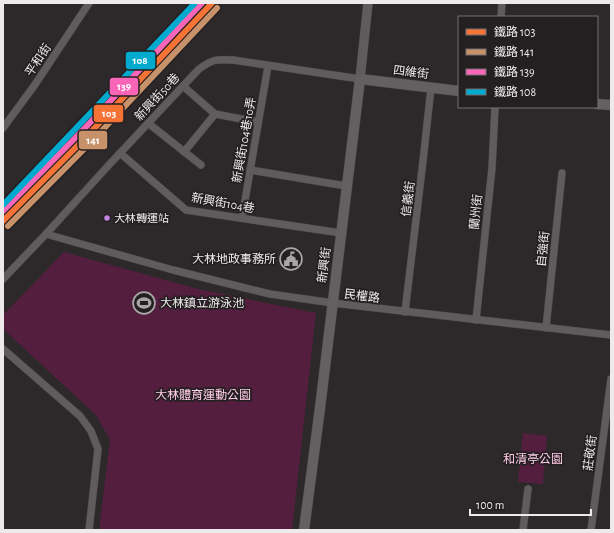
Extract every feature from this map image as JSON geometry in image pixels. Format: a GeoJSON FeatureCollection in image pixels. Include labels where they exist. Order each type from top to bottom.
{"type":"FeatureCollection","features":[{"type":"Feature","properties":{"kind":"main road","name":"四維街"},"geometry":{"type":"LineString","coordinates":[[360,79],[458,91]]}},
{"type":"Feature","properties":{"kind":"main road","name":"新興街"},"geometry":{"type":"LineString","coordinates":[[304,530],[360,79]]}},
{"type":"Feature","properties":{"kind":"main road"},"geometry":{"type":"LineString","coordinates":[[598,104],[611,105]]}},
{"type":"Feature","properties":{"kind":"street","name":"平和街"},"geometry":{"type":"LineString","coordinates":[[3,128],[34,86],[89,3]]}},
{"type":"Feature","properties":{"kind":"street","name":"新興街"},"geometry":{"type":"LineString","coordinates":[[360,79],[368,3]]}},
{"type":"Feature","properties":{"kind":"street"},"geometry":{"type":"LineString","coordinates":[[501,16],[502,3]]}},
{"type":"Feature","properties":{"kind":"street","name":"新興街50巷"},"geometry":{"type":"LineString","coordinates":[[3,279],[107,166],[199,69],[208,62],[219,59],[233,60],[360,79]]}},
{"type":"Feature","properties":{"kind":"street","name":"新興街104巷10弄"},"geometry":{"type":"LineString","coordinates":[[242,218],[268,66]]}},
{"type":"Feature","properties":{"kind":"street"},"geometry":{"type":"LineString","coordinates":[[183,86],[215,114],[258,122]]}},
{"type":"Feature","properties":{"kind":"street","name":"信義街"},"geometry":{"type":"LineString","coordinates":[[405,312],[431,88]]}},
{"type":"Feature","properties":{"kind":"street","name":"蘭州街"},"geometry":{"type":"LineString","coordinates":[[476,320],[492,168],[495,108]]}},
{"type":"Feature","properties":{"kind":"street"},"geometry":{"type":"LineString","coordinates":[[184,152],[215,114]]}},
{"type":"Feature","properties":{"kind":"street"},"geometry":{"type":"LineString","coordinates":[[148,123],[201,165]]}},
{"type":"Feature","properties":{"kind":"street","name":"新興街104巷"},"geometry":{"type":"LineString","coordinates":[[120,153],[186,210],[341,234]]}},
{"type":"Feature","properties":{"kind":"street"},"geometry":{"type":"LineString","coordinates":[[250,170],[346,186]]}},
{"type":"Feature","properties":{"kind":"street","name":"自強街"},"geometry":{"type":"LineString","coordinates":[[546,328],[562,172]]}},
{"type":"Feature","properties":{"kind":"street","name":"民權路"},"geometry":{"type":"LineString","coordinates":[[46,234],[173,270],[270,294],[333,304],[611,335]]}},
{"type":"Feature","properties":{"kind":"street"},"geometry":{"type":"LineString","coordinates":[[3,349],[80,416],[91,430],[98,448],[89,530]]}},
{"type":"Feature","properties":{"kind":"street","name":"莊敬街"},"geometry":{"type":"LineString","coordinates":[[591,530],[611,379]]}},
{"type":"Feature","properties":{"kind":"street"},"geometry":{"type":"LineString","coordinates":[[523,530],[528,489]]}},
{"type":"Feature","properties":{"kind":"green space","name":"大林體育運動公園"},"geometry":{"type":"Polygon","coordinates":[[[64,252],[198,289],[316,313],[292,530],[99,530],[110,440],[96,415],[3,329],[3,315],[64,252]]]}},
{"type":"Feature","properties":{"kind":"green space","name":"和清亭公園"},"geometry":{"type":"Polygon","coordinates":[[[523,433],[547,436],[543,484],[518,482],[523,433]]]}},
{"type":"Feature","properties":{"kind":"rail line","name":"108"},"geometry":{"type":"LineString","coordinates":[[3,205],[195,3]]}},
{"type":"Feature","properties":{"kind":"rail line","name":"139"},"geometry":{"type":"LineString","coordinates":[[3,211],[85,128],[202,3]]}},
{"type":"Feature","properties":{"kind":"rail line","name":"103"},"geometry":{"type":"LineString","coordinates":[[3,221],[90,133],[212,3]]}},
{"type":"Feature","properties":{"kind":"rail line","name":"141"},"geometry":{"type":"LineString","coordinates":[[8,226],[95,138],[217,8]]}},
{"type":"Feature","properties":{"kind":"place","name":"大林轉運站"},"geometry":{"type":"Point","coordinates":[107,218]}},
{"type":"Feature","properties":{"kind":"place","name":"大林地政事務所"},"geometry":{"type":"Point","coordinates":[291,259]}},
{"type":"Feature","properties":{"kind":"place","name":"大林鎮立游泳池"},"geometry":{"type":"Point","coordinates":[144,303]}}]}
